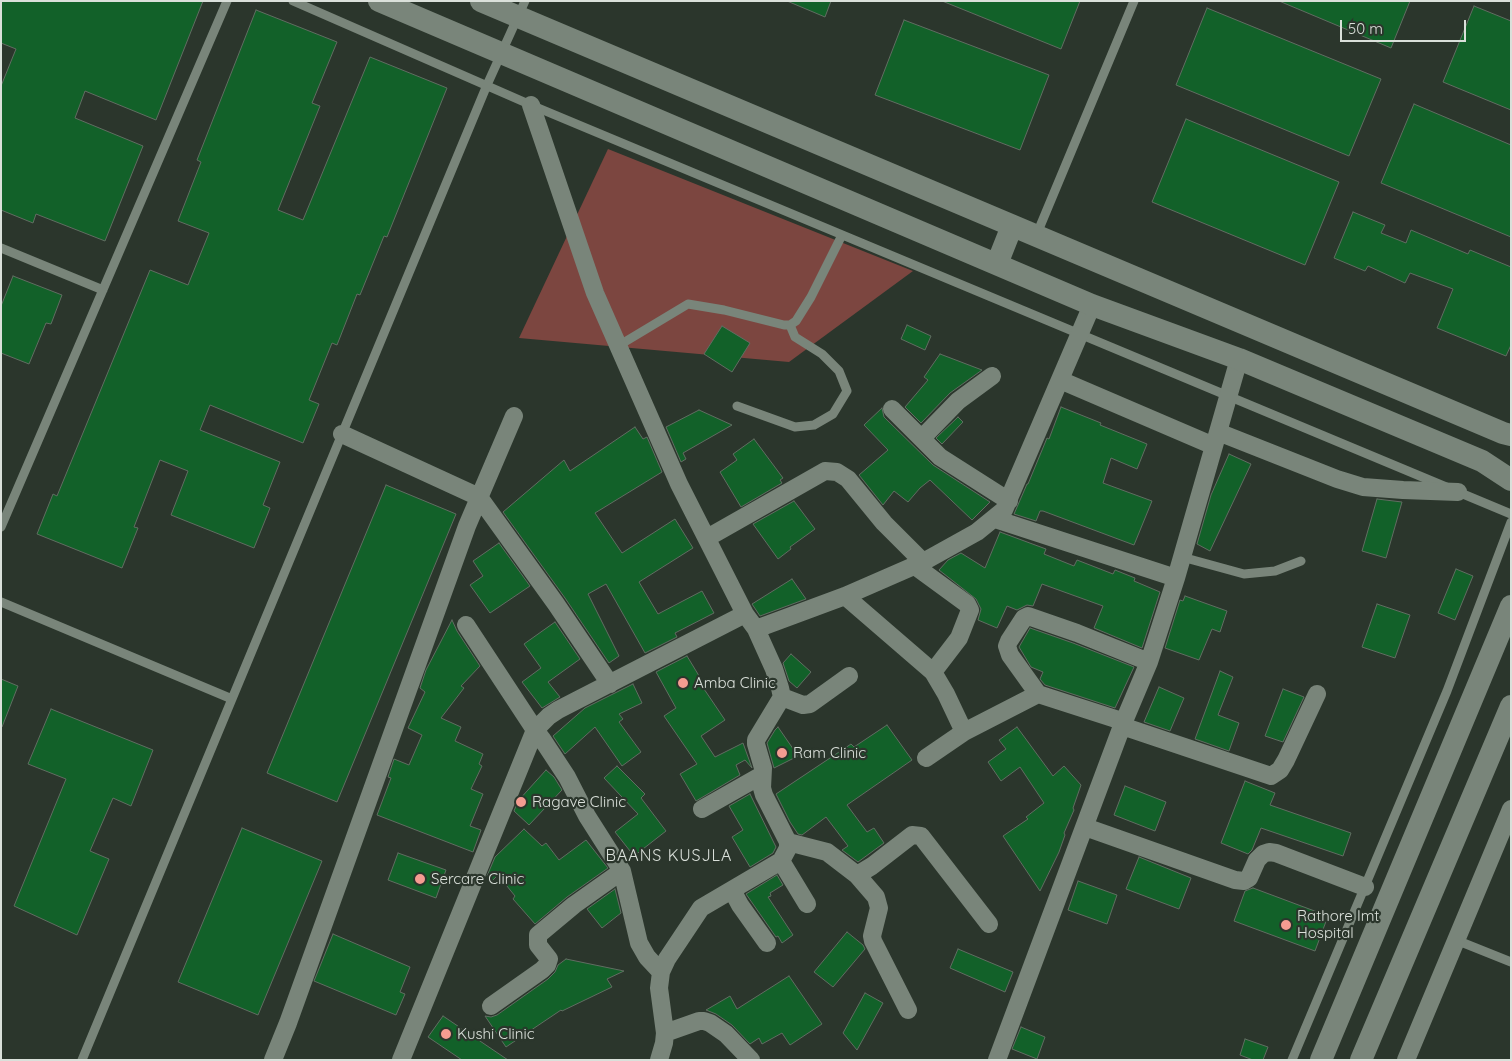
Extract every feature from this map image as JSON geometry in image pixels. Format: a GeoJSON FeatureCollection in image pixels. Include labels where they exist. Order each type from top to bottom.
{"type":"FeatureCollection","features":[{"type":"Feature","properties":{"kind":"street"},"geometry":{"type":"LineString","coordinates":[[379,1],[1092,305],[1239,359],[1482,461],[1511,480]]}},
{"type":"Feature","properties":{"kind":"street"},"geometry":{"type":"LineString","coordinates":[[481,1],[522,9],[1012,226],[1502,433],[1511,435]]}},
{"type":"Feature","properties":{"kind":"street"},"geometry":{"type":"LineString","coordinates":[[531,105],[595,294],[679,484],[745,614],[756,629],[774,669],[782,697],[756,740],[756,749],[763,768],[764,795],[788,842],[788,848],[782,861],[702,908],[667,959],[661,972],[659,988],[666,1033],[658,1060]]}},
{"type":"Feature","properties":{"kind":"street"},"geometry":{"type":"LineString","coordinates":[[998,264],[1012,226]]}},
{"type":"Feature","properties":{"kind":"street"},"geometry":{"type":"LineString","coordinates":[[756,629],[845,596],[919,564],[977,532],[995,519],[1004,510],[1009,501],[1092,305]]}},
{"type":"Feature","properties":{"kind":"street"},"geometry":{"type":"LineString","coordinates":[[998,1060],[1149,662],[1176,578],[1239,359]]}},
{"type":"Feature","properties":{"kind":"street"},"geometry":{"type":"LineString","coordinates":[[922,438],[958,401],[992,376]]}},
{"type":"Feature","properties":{"kind":"street"},"geometry":{"type":"LineString","coordinates":[[1060,380],[1216,439],[1363,487],[1458,492]]}},
{"type":"Feature","properties":{"kind":"street"},"geometry":{"type":"LineString","coordinates":[[892,409],[940,457],[1009,501]]}},
{"type":"Feature","properties":{"kind":"street"},"geometry":{"type":"LineString","coordinates":[[273,1060],[457,553],[514,416]]}},
{"type":"Feature","properties":{"kind":"street"},"geometry":{"type":"LineString","coordinates":[[342,434],[479,497],[556,604],[610,684]]}},
{"type":"Feature","properties":{"kind":"street"},"geometry":{"type":"LineString","coordinates":[[707,538],[825,470],[837,472],[848,479],[919,564],[967,604],[970,610],[959,638],[932,672]]}},
{"type":"Feature","properties":{"kind":"street"},"geometry":{"type":"LineString","coordinates":[[995,519],[1176,578]]}},
{"type":"Feature","properties":{"kind":"street"},"geometry":{"type":"LineString","coordinates":[[845,596],[932,672],[946,694],[964,732]]}},
{"type":"Feature","properties":{"kind":"street"},"geometry":{"type":"LineString","coordinates":[[1321,1060],[1511,606]]}},
{"type":"Feature","properties":{"kind":"street"},"geometry":{"type":"LineString","coordinates":[[402,1060],[535,730],[558,710],[745,614]]}},
{"type":"Feature","properties":{"kind":"street"},"geometry":{"type":"LineString","coordinates":[[1149,662],[1077,633],[1028,616],[1009,641],[1008,650],[1038,694],[1271,776],[1280,770],[1286,760],[1317,694]]}},
{"type":"Feature","properties":{"kind":"street"},"geometry":{"type":"LineString","coordinates":[[466,625],[567,777],[587,816],[622,871],[639,943],[647,957],[661,972]]}},
{"type":"Feature","properties":{"kind":"street"},"geometry":{"type":"LineString","coordinates":[[782,697],[803,705],[810,704],[849,676]]}},
{"type":"Feature","properties":{"kind":"street"},"geometry":{"type":"LineString","coordinates":[[926,758],[964,732],[1038,694]]}},
{"type":"Feature","properties":{"kind":"street"},"geometry":{"type":"LineString","coordinates":[[1361,1060],[1511,706]]}},
{"type":"Feature","properties":{"kind":"street"},"geometry":{"type":"LineString","coordinates":[[702,809],[762,775]]}},
{"type":"Feature","properties":{"kind":"street"},"geometry":{"type":"LineString","coordinates":[[1406,1060],[1511,808]]}},
{"type":"Feature","properties":{"kind":"street"},"geometry":{"type":"LineString","coordinates":[[1086,827],[1235,880],[1244,881],[1249,878],[1257,860],[1263,854],[1269,852],[1365,887]]}},
{"type":"Feature","properties":{"kind":"street"},"geometry":{"type":"LineString","coordinates":[[857,875],[872,866],[912,835],[921,836],[989,924]]}},
{"type":"Feature","properties":{"kind":"street"},"geometry":{"type":"LineString","coordinates":[[788,842],[827,852],[857,875],[876,897],[879,902],[879,908],[872,936],[873,941],[908,1010]]}},
{"type":"Feature","properties":{"kind":"street"},"geometry":{"type":"LineString","coordinates":[[782,861],[807,904]]}},
{"type":"Feature","properties":{"kind":"street"},"geometry":{"type":"LineString","coordinates":[[490,1006],[547,965],[549,958],[538,945],[538,935],[574,905],[622,871]]}},
{"type":"Feature","properties":{"kind":"street"},"geometry":{"type":"LineString","coordinates":[[732,890],[740,905],[767,943]]}},
{"type":"Feature","properties":{"kind":"street"},"geometry":{"type":"LineString","coordinates":[[666,1033],[699,1021],[704,1021],[726,1034],[751,1060]]}},
{"type":"Feature","properties":{"kind":"lane"},"geometry":{"type":"LineString","coordinates":[[1,527],[227,1]]}},
{"type":"Feature","properties":{"kind":"lane"},"geometry":{"type":"LineString","coordinates":[[293,1],[531,105],[1511,514]]}},
{"type":"Feature","properties":{"kind":"lane"},"geometry":{"type":"LineString","coordinates":[[1036,236],[1134,1]]}},
{"type":"Feature","properties":{"kind":"lane"},"geometry":{"type":"LineString","coordinates":[[82,1060],[487,86],[522,9]]}},
{"type":"Feature","properties":{"kind":"lane"},"geometry":{"type":"LineString","coordinates":[[618,346],[688,304],[790,325],[796,321],[811,297],[842,235]]}},
{"type":"Feature","properties":{"kind":"lane"},"geometry":{"type":"LineString","coordinates":[[1,248],[103,290]]}},
{"type":"Feature","properties":{"kind":"lane"},"geometry":{"type":"LineString","coordinates":[[737,406],[795,426],[814,425],[833,414],[846,391],[839,372],[822,354],[796,337],[790,325]]}},
{"type":"Feature","properties":{"kind":"lane"},"geometry":{"type":"LineString","coordinates":[[1292,1060],[1447,691],[1511,522]]}},
{"type":"Feature","properties":{"kind":"lane"},"geometry":{"type":"LineString","coordinates":[[1182,557],[1244,574],[1275,571],[1302,561]]}},
{"type":"Feature","properties":{"kind":"lane"},"geometry":{"type":"LineString","coordinates":[[1,602],[232,699]]}},
{"type":"Feature","properties":{"kind":"lane"},"geometry":{"type":"LineString","coordinates":[[1456,940],[1511,962]]}},
{"type":"Feature","properties":{"kind":"shaded area"},"geometry":{"type":"Polygon","coordinates":[[[608,149],[913,271],[789,362],[519,338],[608,149]]]}},
{"type":"Feature","properties":{"kind":"building"},"geometry":{"type":"Polygon","coordinates":[[[1,1],[203,1],[156,120],[85,91],[75,118],[143,146],[105,241],[36,214],[33,223],[1,210],[1,86],[16,49],[1,43],[1,1]]]}},
{"type":"Feature","properties":{"kind":"building"},"geometry":{"type":"Polygon","coordinates":[[[787,1],[831,1],[825,17],[787,1]]]}},
{"type":"Feature","properties":{"kind":"building"},"geometry":{"type":"Polygon","coordinates":[[[942,1],[1080,1],[1061,49],[942,1]]]}},
{"type":"Feature","properties":{"kind":"building"},"geometry":{"type":"Polygon","coordinates":[[[1279,1],[1410,1],[1391,48],[1279,1]]]}},
{"type":"Feature","properties":{"kind":"building"},"geometry":{"type":"Polygon","coordinates":[[[1474,6],[1511,21],[1511,110],[1443,82],[1474,6]]]}},
{"type":"Feature","properties":{"kind":"building"},"geometry":{"type":"Polygon","coordinates":[[[1207,8],[1381,79],[1349,156],[1176,85],[1207,8]]]}},
{"type":"Feature","properties":{"kind":"building"},"geometry":{"type":"Polygon","coordinates":[[[256,10],[337,42],[312,103],[320,106],[278,210],[303,220],[370,57],[447,88],[387,237],[384,236],[360,295],[357,294],[337,345],[332,343],[309,400],[319,404],[303,443],[210,405],[200,430],[280,462],[263,505],[270,508],[254,548],[171,515],[188,471],[160,460],[134,527],[138,528],[122,568],[37,534],[53,494],[57,496],[150,270],[188,285],[209,233],[178,221],[201,162],[197,160],[256,10]]]}},
{"type":"Feature","properties":{"kind":"building"},"geometry":{"type":"Polygon","coordinates":[[[904,20],[1049,75],[1020,150],[875,95],[904,20]]]}},
{"type":"Feature","properties":{"kind":"building"},"geometry":{"type":"Polygon","coordinates":[[[1414,104],[1511,145],[1511,237],[1381,183],[1414,104]]]}},
{"type":"Feature","properties":{"kind":"building"},"geometry":{"type":"Polygon","coordinates":[[[1186,119],[1339,182],[1305,265],[1152,202],[1186,119]]]}},
{"type":"Feature","properties":{"kind":"building"},"geometry":{"type":"Polygon","coordinates":[[[1353,212],[1385,225],[1381,233],[1406,243],[1411,230],[1468,254],[1470,250],[1511,267],[1511,345],[1506,356],[1437,328],[1453,289],[1410,273],[1405,283],[1368,266],[1365,271],[1334,258],[1353,212]]]}},
{"type":"Feature","properties":{"kind":"building"},"geometry":{"type":"Polygon","coordinates":[[[13,276],[62,295],[51,324],[46,323],[29,364],[1,353],[1,306],[13,276]]]}},
{"type":"Feature","properties":{"kind":"building"},"geometry":{"type":"Polygon","coordinates":[[[907,325],[931,336],[925,350],[901,339],[907,325]]]}},
{"type":"Feature","properties":{"kind":"building"},"geometry":{"type":"Polygon","coordinates":[[[722,326],[750,343],[732,372],[704,354],[722,326]]]}},
{"type":"Feature","properties":{"kind":"building"},"geometry":{"type":"Polygon","coordinates":[[[940,354],[982,370],[950,393],[921,423],[905,407],[928,380],[924,377],[940,354]]]}},
{"type":"Feature","properties":{"kind":"building"},"geometry":{"type":"Polygon","coordinates":[[[1061,407],[1147,444],[1137,469],[1111,458],[1103,483],[1152,501],[1134,545],[1043,511],[1040,511],[1036,521],[1014,514],[1047,438],[1049,439],[1061,407]]]}},
{"type":"Feature","properties":{"kind":"building"},"geometry":{"type":"Polygon","coordinates":[[[882,408],[884,417],[933,465],[990,502],[972,520],[930,480],[908,502],[894,491],[883,505],[859,475],[888,450],[864,425],[882,408]]]}},
{"type":"Feature","properties":{"kind":"building"},"geometry":{"type":"Polygon","coordinates":[[[699,410],[732,425],[683,453],[686,459],[681,462],[666,427],[699,410]]]}},
{"type":"Feature","properties":{"kind":"building"},"geometry":{"type":"Polygon","coordinates":[[[958,417],[963,422],[942,444],[936,438],[958,417]]]}},
{"type":"Feature","properties":{"kind":"building"},"geometry":{"type":"Polygon","coordinates":[[[635,427],[643,439],[647,437],[662,472],[595,513],[622,553],[675,519],[693,548],[639,582],[658,614],[702,591],[714,613],[675,633],[677,637],[645,653],[606,584],[588,594],[619,656],[609,663],[503,512],[564,460],[570,471],[635,427]]]}},
{"type":"Feature","properties":{"kind":"building"},"geometry":{"type":"Polygon","coordinates":[[[754,439],[783,478],[780,480],[782,483],[741,507],[720,472],[737,460],[733,454],[754,439]]]}},
{"type":"Feature","properties":{"kind":"building"},"geometry":{"type":"Polygon","coordinates":[[[1229,454],[1251,464],[1210,551],[1197,544],[1211,495],[1229,454]]]}},
{"type":"Feature","properties":{"kind":"building"},"geometry":{"type":"Polygon","coordinates":[[[386,485],[456,514],[337,802],[267,773],[386,485]]]}},
{"type":"Feature","properties":{"kind":"building"},"geometry":{"type":"Polygon","coordinates":[[[1377,499],[1402,502],[1386,558],[1362,551],[1377,499]]]}},
{"type":"Feature","properties":{"kind":"building"},"geometry":{"type":"Polygon","coordinates":[[[794,501],[815,529],[790,547],[791,549],[778,559],[753,524],[794,501]]]}},
{"type":"Feature","properties":{"kind":"building"},"geometry":{"type":"Polygon","coordinates":[[[1000,532],[1046,549],[1044,554],[1074,566],[1077,560],[1113,574],[1115,570],[1135,578],[1134,581],[1160,592],[1142,648],[1094,628],[1103,606],[1042,584],[1033,606],[1027,605],[1017,610],[1007,606],[997,628],[978,620],[981,609],[976,599],[939,570],[948,560],[961,553],[985,568],[1000,532]]]}},
{"type":"Feature","properties":{"kind":"building"},"geometry":{"type":"Polygon","coordinates":[[[499,543],[530,586],[490,613],[470,585],[483,576],[473,561],[499,543]]]}},
{"type":"Feature","properties":{"kind":"building"},"geometry":{"type":"Polygon","coordinates":[[[1456,569],[1473,576],[1455,620],[1438,613],[1456,569]]]}},
{"type":"Feature","properties":{"kind":"building"},"geometry":{"type":"Polygon","coordinates":[[[792,579],[806,599],[760,616],[752,604],[792,579]]]}},
{"type":"Feature","properties":{"kind":"building"},"geometry":{"type":"Polygon","coordinates":[[[1185,596],[1227,611],[1220,632],[1212,629],[1199,660],[1165,648],[1180,600],[1183,601],[1185,596]]]}},
{"type":"Feature","properties":{"kind":"building"},"geometry":{"type":"Polygon","coordinates":[[[1377,604],[1410,615],[1395,658],[1362,647],[1377,604]]]}},
{"type":"Feature","properties":{"kind":"building"},"geometry":{"type":"Polygon","coordinates":[[[452,620],[480,666],[461,686],[464,688],[441,718],[461,727],[455,741],[483,754],[479,764],[482,766],[471,789],[483,794],[470,826],[481,830],[473,852],[377,815],[391,778],[388,777],[394,759],[409,765],[422,735],[408,728],[425,692],[420,688],[426,670],[452,620]]]}},
{"type":"Feature","properties":{"kind":"building"},"geometry":{"type":"Polygon","coordinates":[[[555,622],[580,659],[548,682],[560,697],[542,708],[522,682],[541,668],[524,644],[555,622]]]}},
{"type":"Feature","properties":{"kind":"building"},"geometry":{"type":"Polygon","coordinates":[[[1030,628],[1134,667],[1115,708],[1045,685],[1040,679],[1043,672],[1031,667],[1019,647],[1030,628]]]}},
{"type":"Feature","properties":{"kind":"building"},"geometry":{"type":"Polygon","coordinates":[[[791,654],[811,672],[797,688],[789,681],[783,663],[791,654]]]}},
{"type":"Feature","properties":{"kind":"building"},"geometry":{"type":"Polygon","coordinates":[[[687,656],[704,684],[702,686],[725,720],[701,736],[715,757],[743,743],[752,768],[745,760],[736,765],[740,775],[696,801],[680,774],[697,764],[664,716],[676,708],[656,672],[687,656]]]}},
{"type":"Feature","properties":{"kind":"building"},"geometry":{"type":"Polygon","coordinates":[[[1220,671],[1233,677],[1218,715],[1239,723],[1229,751],[1195,739],[1220,671]]]}},
{"type":"Feature","properties":{"kind":"building"},"geometry":{"type":"Polygon","coordinates":[[[1,679],[18,686],[2,727],[1,727],[1,679]]]}},
{"type":"Feature","properties":{"kind":"building"},"geometry":{"type":"Polygon","coordinates":[[[633,684],[642,703],[619,714],[623,719],[619,722],[641,752],[622,766],[595,727],[565,754],[553,736],[585,708],[633,684]]]}},
{"type":"Feature","properties":{"kind":"building"},"geometry":{"type":"Polygon","coordinates":[[[1159,687],[1184,698],[1170,731],[1144,722],[1159,687]]]}},
{"type":"Feature","properties":{"kind":"building"},"geometry":{"type":"Polygon","coordinates":[[[1283,689],[1304,697],[1283,742],[1265,736],[1283,689]]]}},
{"type":"Feature","properties":{"kind":"building"},"geometry":{"type":"Polygon","coordinates":[[[51,709],[153,750],[131,806],[113,798],[90,851],[109,859],[77,935],[14,906],[66,779],[28,764],[51,709]]]}},
{"type":"Feature","properties":{"kind":"building"},"geometry":{"type":"Polygon","coordinates":[[[887,725],[912,760],[847,805],[867,832],[874,828],[884,843],[858,862],[842,850],[848,846],[826,817],[802,835],[798,834],[776,794],[851,744],[854,747],[887,725]]]}},
{"type":"Feature","properties":{"kind":"building"},"geometry":{"type":"Polygon","coordinates":[[[778,727],[798,756],[774,768],[767,743],[778,727]]]}},
{"type":"Feature","properties":{"kind":"building"},"geometry":{"type":"Polygon","coordinates":[[[1017,727],[1053,776],[1064,766],[1081,785],[1059,852],[1040,891],[1003,836],[1028,819],[1026,817],[1044,803],[1020,767],[1001,781],[988,762],[1006,749],[999,740],[1017,727]]]}},
{"type":"Feature","properties":{"kind":"building"},"geometry":{"type":"Polygon","coordinates":[[[617,766],[645,794],[641,798],[666,831],[634,856],[615,832],[638,814],[604,778],[617,766]]]}},
{"type":"Feature","properties":{"kind":"building"},"geometry":{"type":"Polygon","coordinates":[[[546,770],[554,777],[562,790],[529,825],[514,811],[518,801],[546,770]]]}},
{"type":"Feature","properties":{"kind":"building"},"geometry":{"type":"Polygon","coordinates":[[[1245,781],[1275,793],[1270,805],[1351,833],[1343,856],[1261,828],[1252,850],[1248,854],[1221,843],[1245,781]]]}},
{"type":"Feature","properties":{"kind":"building"},"geometry":{"type":"Polygon","coordinates":[[[1125,786],[1166,802],[1155,831],[1114,815],[1125,786]]]}},
{"type":"Feature","properties":{"kind":"building"},"geometry":{"type":"Polygon","coordinates":[[[750,794],[776,847],[773,853],[750,867],[732,837],[743,830],[729,806],[750,794]]]}},
{"type":"Feature","properties":{"kind":"building"},"geometry":{"type":"Polygon","coordinates":[[[242,828],[322,861],[258,1015],[178,982],[242,828]]]}},
{"type":"Feature","properties":{"kind":"building"},"geometry":{"type":"Polygon","coordinates":[[[524,829],[542,846],[546,843],[559,860],[586,840],[608,868],[567,897],[535,924],[513,899],[515,896],[498,875],[492,881],[487,876],[495,857],[524,829]]]}},
{"type":"Feature","properties":{"kind":"building"},"geometry":{"type":"Polygon","coordinates":[[[398,853],[446,870],[436,898],[388,880],[398,853]]]}},
{"type":"Feature","properties":{"kind":"building"},"geometry":{"type":"Polygon","coordinates":[[[1139,857],[1191,878],[1179,909],[1126,889],[1139,857]]]}},
{"type":"Feature","properties":{"kind":"building"},"geometry":{"type":"Polygon","coordinates":[[[777,875],[783,885],[770,893],[771,896],[768,897],[793,935],[782,943],[746,894],[777,875]]]}},
{"type":"Feature","properties":{"kind":"building"},"geometry":{"type":"Polygon","coordinates":[[[1078,881],[1117,895],[1107,924],[1068,910],[1078,881]]]}},
{"type":"Feature","properties":{"kind":"building"},"geometry":{"type":"Polygon","coordinates":[[[1253,888],[1328,916],[1315,951],[1234,921],[1245,891],[1253,888]]]}},
{"type":"Feature","properties":{"kind":"building"},"geometry":{"type":"Polygon","coordinates":[[[615,889],[621,913],[602,928],[587,909],[615,889]]]}},
{"type":"Feature","properties":{"kind":"building"},"geometry":{"type":"Polygon","coordinates":[[[847,932],[863,945],[865,949],[833,987],[814,972],[847,932]]]}},
{"type":"Feature","properties":{"kind":"building"},"geometry":{"type":"Polygon","coordinates":[[[333,934],[410,967],[400,992],[405,994],[396,1015],[314,981],[333,934]]]}},
{"type":"Feature","properties":{"kind":"building"},"geometry":{"type":"Polygon","coordinates":[[[958,949],[1013,972],[1005,992],[950,968],[958,949]]]}},
{"type":"Feature","properties":{"kind":"building"},"geometry":{"type":"Polygon","coordinates":[[[566,959],[624,971],[607,979],[612,987],[561,1010],[506,1047],[485,1016],[497,1015],[548,979],[555,972],[558,965],[566,959]]]}},
{"type":"Feature","properties":{"kind":"building"},"geometry":{"type":"Polygon","coordinates":[[[789,976],[822,1024],[790,1045],[782,1033],[762,1044],[759,1038],[750,1044],[732,1025],[716,1014],[706,1010],[730,996],[737,1009],[789,976]]]}},
{"type":"Feature","properties":{"kind":"building"},"geometry":{"type":"Polygon","coordinates":[[[865,993],[883,1003],[857,1050],[843,1033],[865,993]]]}},
{"type":"Feature","properties":{"kind":"building"},"geometry":{"type":"Polygon","coordinates":[[[443,1016],[508,1060],[462,1060],[428,1037],[443,1016]]]}},
{"type":"Feature","properties":{"kind":"building"},"geometry":{"type":"Polygon","coordinates":[[[1021,1027],[1045,1037],[1037,1059],[1012,1049],[1021,1027]]]}},
{"type":"Feature","properties":{"kind":"building"},"geometry":{"type":"Polygon","coordinates":[[[1245,1039],[1268,1047],[1263,1060],[1253,1060],[1240,1055],[1245,1039]]]}},
{"type":"Feature","properties":{"kind":"place","name":"Amba Clinic"},"geometry":{"type":"Point","coordinates":[683,683]}},
{"type":"Feature","properties":{"kind":"place","name":"Ram Clinic"},"geometry":{"type":"Point","coordinates":[782,753]}},
{"type":"Feature","properties":{"kind":"place","name":"Ragave Clinic"},"geometry":{"type":"Point","coordinates":[521,802]}},
{"type":"Feature","properties":{"kind":"place","name":"Sercare Clinic"},"geometry":{"type":"Point","coordinates":[420,879]}},
{"type":"Feature","properties":{"kind":"place","name":"Rathore Imt Hospital"},"geometry":{"type":"Point","coordinates":[1286,925]}},
{"type":"Feature","properties":{"kind":"place","name":"Kushi Clinic"},"geometry":{"type":"Point","coordinates":[446,1034]}},
{"type":"Feature","properties":{"kind":"district","name":"BAANS KUSJLA"},"geometry":{"type":"Point","coordinates":[669,856]}}]}
